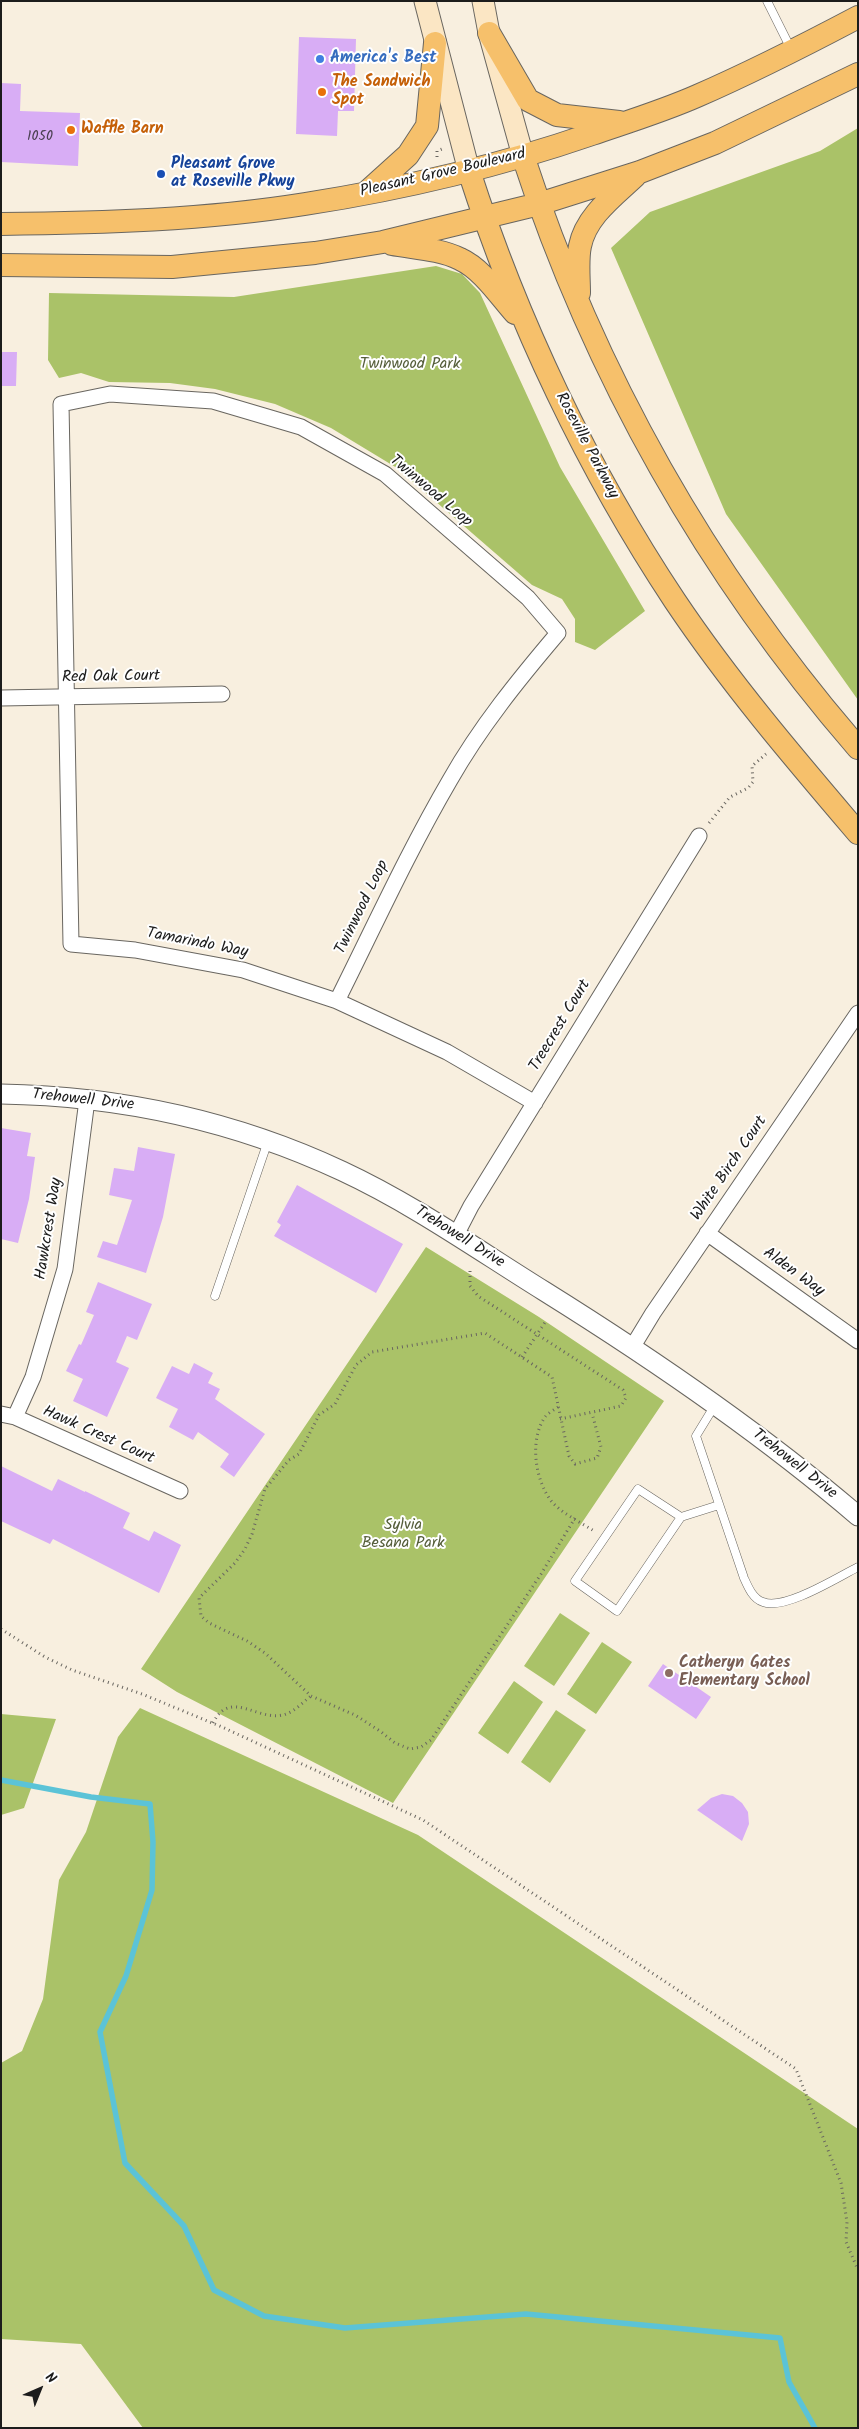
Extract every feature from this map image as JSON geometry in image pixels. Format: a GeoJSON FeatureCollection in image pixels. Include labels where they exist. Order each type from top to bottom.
{"type":"FeatureCollection","features":[{"type":"Feature","properties":{"kind":"main road","name":"Roseville Parkway"},"geometry":{"type":"LineString","coordinates":[[425,1],[469,171],[484,217],[527,326],[580,436],[628,523],[675,600],[779,741],[858,833]]}},
{"type":"Feature","properties":{"kind":"main road"},"geometry":{"type":"LineString","coordinates":[[483,1],[489,33],[523,156],[539,204],[578,304],[628,409],[706,546],[809,690],[858,748]]}},
{"type":"Feature","properties":{"kind":"main road","name":"Pleasant Grove Boulevard"},"geometry":{"type":"LineString","coordinates":[[1,224],[85,224],[304,204],[469,171],[523,156],[625,123],[696,97],[793,52],[858,17]]}},
{"type":"Feature","properties":{"kind":"main road"},"geometry":{"type":"LineString","coordinates":[[489,33],[528,100],[557,115],[625,123]]}},
{"type":"Feature","properties":{"kind":"main road"},"geometry":{"type":"LineString","coordinates":[[366,193],[408,155],[427,126],[435,43]]}},
{"type":"Feature","properties":{"kind":"main road"},"geometry":{"type":"LineString","coordinates":[[1,266],[172,267],[315,252],[383,242],[539,204],[640,172],[715,143],[858,74]]}},
{"type":"Feature","properties":{"kind":"main road"},"geometry":{"type":"LineString","coordinates":[[578,304],[579,246],[585,230],[593,217],[640,172]]}},
{"type":"Feature","properties":{"kind":"main road"},"geometry":{"type":"LineString","coordinates":[[383,242],[445,254],[460,259],[474,268],[527,326]]}},
{"type":"Feature","properties":{"kind":"street","name":"Twinwood Loop"},"geometry":{"type":"LineString","coordinates":[[67,697],[61,404],[110,394],[212,401],[301,427],[385,474],[534,605],[558,632],[509,692],[451,778],[404,864],[337,1001]]}},
{"type":"Feature","properties":{"kind":"street","name":"Red Oak Court"},"geometry":{"type":"LineString","coordinates":[[1,698],[222,694]]}},
{"type":"Feature","properties":{"kind":"street","name":"Tamarindo Way"},"geometry":{"type":"LineString","coordinates":[[67,697],[71,944],[135,950],[243,970],[337,1001],[447,1052],[535,1104]]}},
{"type":"Feature","properties":{"kind":"street","name":"Treecrest Court"},"geometry":{"type":"LineString","coordinates":[[456,1236],[471,1206],[535,1104],[635,937],[699,836]]}},
{"type":"Feature","properties":{"kind":"street","name":"White Birch Court"},"geometry":{"type":"LineString","coordinates":[[633,1346],[707,1233],[858,1013]]}},
{"type":"Feature","properties":{"kind":"street","name":"Trehowell Drive"},"geometry":{"type":"LineString","coordinates":[[1,1094],[43,1095],[87,1100],[185,1115],[268,1141],[344,1172],[395,1198],[633,1346],[715,1405],[858,1516]]}},
{"type":"Feature","properties":{"kind":"street","name":"Hawkcrest Way"},"geometry":{"type":"LineString","coordinates":[[8,1416],[33,1377],[65,1269],[87,1100]]}},
{"type":"Feature","properties":{"kind":"street","name":"Alden Way"},"geometry":{"type":"LineString","coordinates":[[707,1233],[858,1341]]}},
{"type":"Feature","properties":{"kind":"street","name":"Hawk Crest Court"},"geometry":{"type":"LineString","coordinates":[[8,1416],[180,1491]]}},
{"type":"Feature","properties":{"kind":"lane"},"geometry":{"type":"LineString","coordinates":[[767,1],[793,52]]}},
{"type":"Feature","properties":{"kind":"lane"},"geometry":{"type":"LineString","coordinates":[[215,1296],[268,1141]]}},
{"type":"Feature","properties":{"kind":"lane"},"geometry":{"type":"LineString","coordinates":[[715,1405],[696,1436],[744,1578],[751,1592],[762,1602],[774,1604],[802,1596],[858,1567]]}},
{"type":"Feature","properties":{"kind":"lane"},"geometry":{"type":"LineString","coordinates":[[681,1517],[638,1489],[575,1581],[617,1611],[681,1517],[719,1505]]}},
{"type":"Feature","properties":{"kind":"path"},"geometry":{"type":"LineString","coordinates":[[438,158],[437,151],[442,149]]}},
{"type":"Feature","properties":{"kind":"path"},"geometry":{"type":"LineString","coordinates":[[699,836],[730,797],[748,788],[753,782],[752,766],[779,741]]}},
{"type":"Feature","properties":{"kind":"path"},"geometry":{"type":"LineString","coordinates":[[470,1271],[470,1286],[478,1296],[623,1390],[626,1398],[621,1406],[560,1419]]}},
{"type":"Feature","properties":{"kind":"path"},"geometry":{"type":"LineString","coordinates":[[522,1357],[546,1321]]}},
{"type":"Feature","properties":{"kind":"path"},"geometry":{"type":"LineString","coordinates":[[575,1518],[541,1574],[431,1740],[420,1747],[410,1749],[395,1743],[380,1730],[355,1715],[311,1696],[248,1641],[209,1623],[201,1616],[199,1598],[235,1563],[245,1549],[252,1534],[265,1489],[289,1460],[299,1454],[319,1416],[335,1404],[356,1365],[372,1352],[485,1333],[552,1377],[569,1456],[575,1464],[597,1458],[600,1447],[592,1413]]}},
{"type":"Feature","properties":{"kind":"path"},"geometry":{"type":"LineString","coordinates":[[558,1407],[546,1416],[538,1437],[536,1457],[545,1493],[560,1509],[606,1538]]}},
{"type":"Feature","properties":{"kind":"path"},"geometry":{"type":"LineString","coordinates":[[1,1629],[45,1657],[72,1670],[142,1694],[213,1723],[423,1820],[796,2070],[841,2184],[847,2222],[846,2242],[858,2270]]}},
{"type":"Feature","properties":{"kind":"path"},"geometry":{"type":"LineString","coordinates":[[213,1723],[218,1713],[233,1706],[270,1715],[284,1715],[311,1696]]}},
{"type":"Feature","properties":{"kind":"green space"},"geometry":{"type":"Polygon","coordinates":[[[858,128],[858,700],[726,514],[611,248],[650,212],[820,151],[858,128]]]}},
{"type":"Feature","properties":{"kind":"green space","name":"Twinwood Park"},"geometry":{"type":"Polygon","coordinates":[[[436,266],[462,274],[480,293],[560,467],[645,611],[595,650],[575,642],[575,619],[562,599],[532,585],[397,468],[331,428],[275,404],[215,389],[170,383],[109,382],[81,373],[59,378],[48,360],[49,293],[234,297],[436,266]]]}},
{"type":"Feature","properties":{"kind":"green space","name":"Sylvia Besana Park"},"geometry":{"type":"Polygon","coordinates":[[[426,1247],[539,1317],[664,1401],[393,1803],[177,1692],[141,1669],[426,1247]]]}},
{"type":"Feature","properties":{"kind":"green space"},"geometry":{"type":"Polygon","coordinates":[[[560,1613],[590,1633],[554,1686],[524,1666],[560,1613]]]}},
{"type":"Feature","properties":{"kind":"green space"},"geometry":{"type":"Polygon","coordinates":[[[602,1642],[632,1662],[596,1714],[567,1694],[602,1642]]]}},
{"type":"Feature","properties":{"kind":"green space"},"geometry":{"type":"Polygon","coordinates":[[[514,1681],[543,1702],[508,1754],[478,1733],[514,1681]]]}},
{"type":"Feature","properties":{"kind":"green space"},"geometry":{"type":"Polygon","coordinates":[[[140,1708],[418,1835],[858,2129],[858,2428],[143,2428],[81,2344],[1,2339],[1,2063],[22,2051],[43,1999],[59,1880],[86,1832],[118,1737],[140,1708]]]}},
{"type":"Feature","properties":{"kind":"green space"},"geometry":{"type":"Polygon","coordinates":[[[556,1710],[586,1730],[550,1783],[521,1762],[556,1710]]]}},
{"type":"Feature","properties":{"kind":"green space"},"geometry":{"type":"Polygon","coordinates":[[[1,1714],[56,1719],[24,1808],[1,1815],[1,1714]]]}},
{"type":"Feature","properties":{"kind":"building"},"geometry":{"type":"Polygon","coordinates":[[[299,37],[356,39],[354,111],[338,111],[337,136],[296,134],[299,37]]]}},
{"type":"Feature","properties":{"kind":"building"},"geometry":{"type":"Polygon","coordinates":[[[1,83],[21,84],[20,111],[80,113],[78,166],[1,162],[1,83]]]}},
{"type":"Feature","properties":{"kind":"building"},"geometry":{"type":"Polygon","coordinates":[[[1,352],[17,352],[16,386],[1,386],[1,352]]]}},
{"type":"Feature","properties":{"kind":"building"},"geometry":{"type":"Polygon","coordinates":[[[1,1128],[31,1133],[27,1156],[35,1157],[29,1199],[18,1243],[1,1239],[1,1128]]]}},
{"type":"Feature","properties":{"kind":"building"},"geometry":{"type":"Polygon","coordinates":[[[138,1147],[175,1154],[163,1217],[146,1273],[97,1257],[103,1241],[117,1245],[132,1200],[109,1195],[114,1168],[134,1171],[138,1147]]]}},
{"type":"Feature","properties":{"kind":"building"},"geometry":{"type":"Polygon","coordinates":[[[297,1185],[403,1244],[376,1293],[274,1236],[281,1225],[277,1222],[297,1185]]]}},
{"type":"Feature","properties":{"kind":"building"},"geometry":{"type":"Polygon","coordinates":[[[98,1282],[152,1304],[137,1340],[127,1336],[116,1362],[129,1368],[107,1417],[73,1401],[83,1379],[66,1371],[79,1344],[81,1345],[94,1315],[86,1312],[98,1282]]]}},
{"type":"Feature","properties":{"kind":"building"},"geometry":{"type":"Polygon","coordinates":[[[194,1363],[213,1373],[208,1383],[220,1389],[215,1399],[265,1434],[234,1477],[220,1467],[229,1454],[198,1432],[193,1440],[169,1427],[178,1409],[156,1398],[172,1366],[189,1374],[194,1363]]]}},
{"type":"Feature","properties":{"kind":"building"},"geometry":{"type":"Polygon","coordinates":[[[1,1466],[52,1491],[58,1479],[130,1513],[123,1528],[149,1541],[154,1531],[181,1545],[159,1593],[53,1539],[50,1544],[1,1521],[1,1466]]]}},
{"type":"Feature","properties":{"kind":"building"},"geometry":{"type":"Polygon","coordinates":[[[663,1664],[711,1697],[696,1719],[648,1686],[663,1664]]]}},
{"type":"Feature","properties":{"kind":"building"},"geometry":{"type":"Polygon","coordinates":[[[722,1794],[733,1796],[742,1803],[748,1812],[749,1824],[742,1841],[697,1810],[711,1798],[722,1794]]]}},
{"type":"Feature","properties":{"kind":"waterway"},"geometry":{"type":"LineString","coordinates":[[1,1780],[91,1797],[150,1804],[153,1842],[152,1890],[126,1976],[100,2032],[125,2163],[184,2226],[214,2290],[264,2316],[345,2328],[526,2314],[780,2338],[789,2382],[815,2428]]}},
{"type":"Feature","properties":{"kind":"place","name":"America's Best"},"geometry":{"type":"Point","coordinates":[320,59]}},
{"type":"Feature","properties":{"kind":"place","name":"The Sandwich Spot"},"geometry":{"type":"Point","coordinates":[322,92]}},
{"type":"Feature","properties":{"kind":"place","name":"Waffle Barn"},"geometry":{"type":"Point","coordinates":[71,130]}},
{"type":"Feature","properties":{"kind":"place","name":"Pleasant Grove at Roseville Pkwy"},"geometry":{"type":"Point","coordinates":[161,174]}},
{"type":"Feature","properties":{"kind":"place","name":"Catheryn Gates Elementary School"},"geometry":{"type":"Point","coordinates":[669,1673]}}]}
